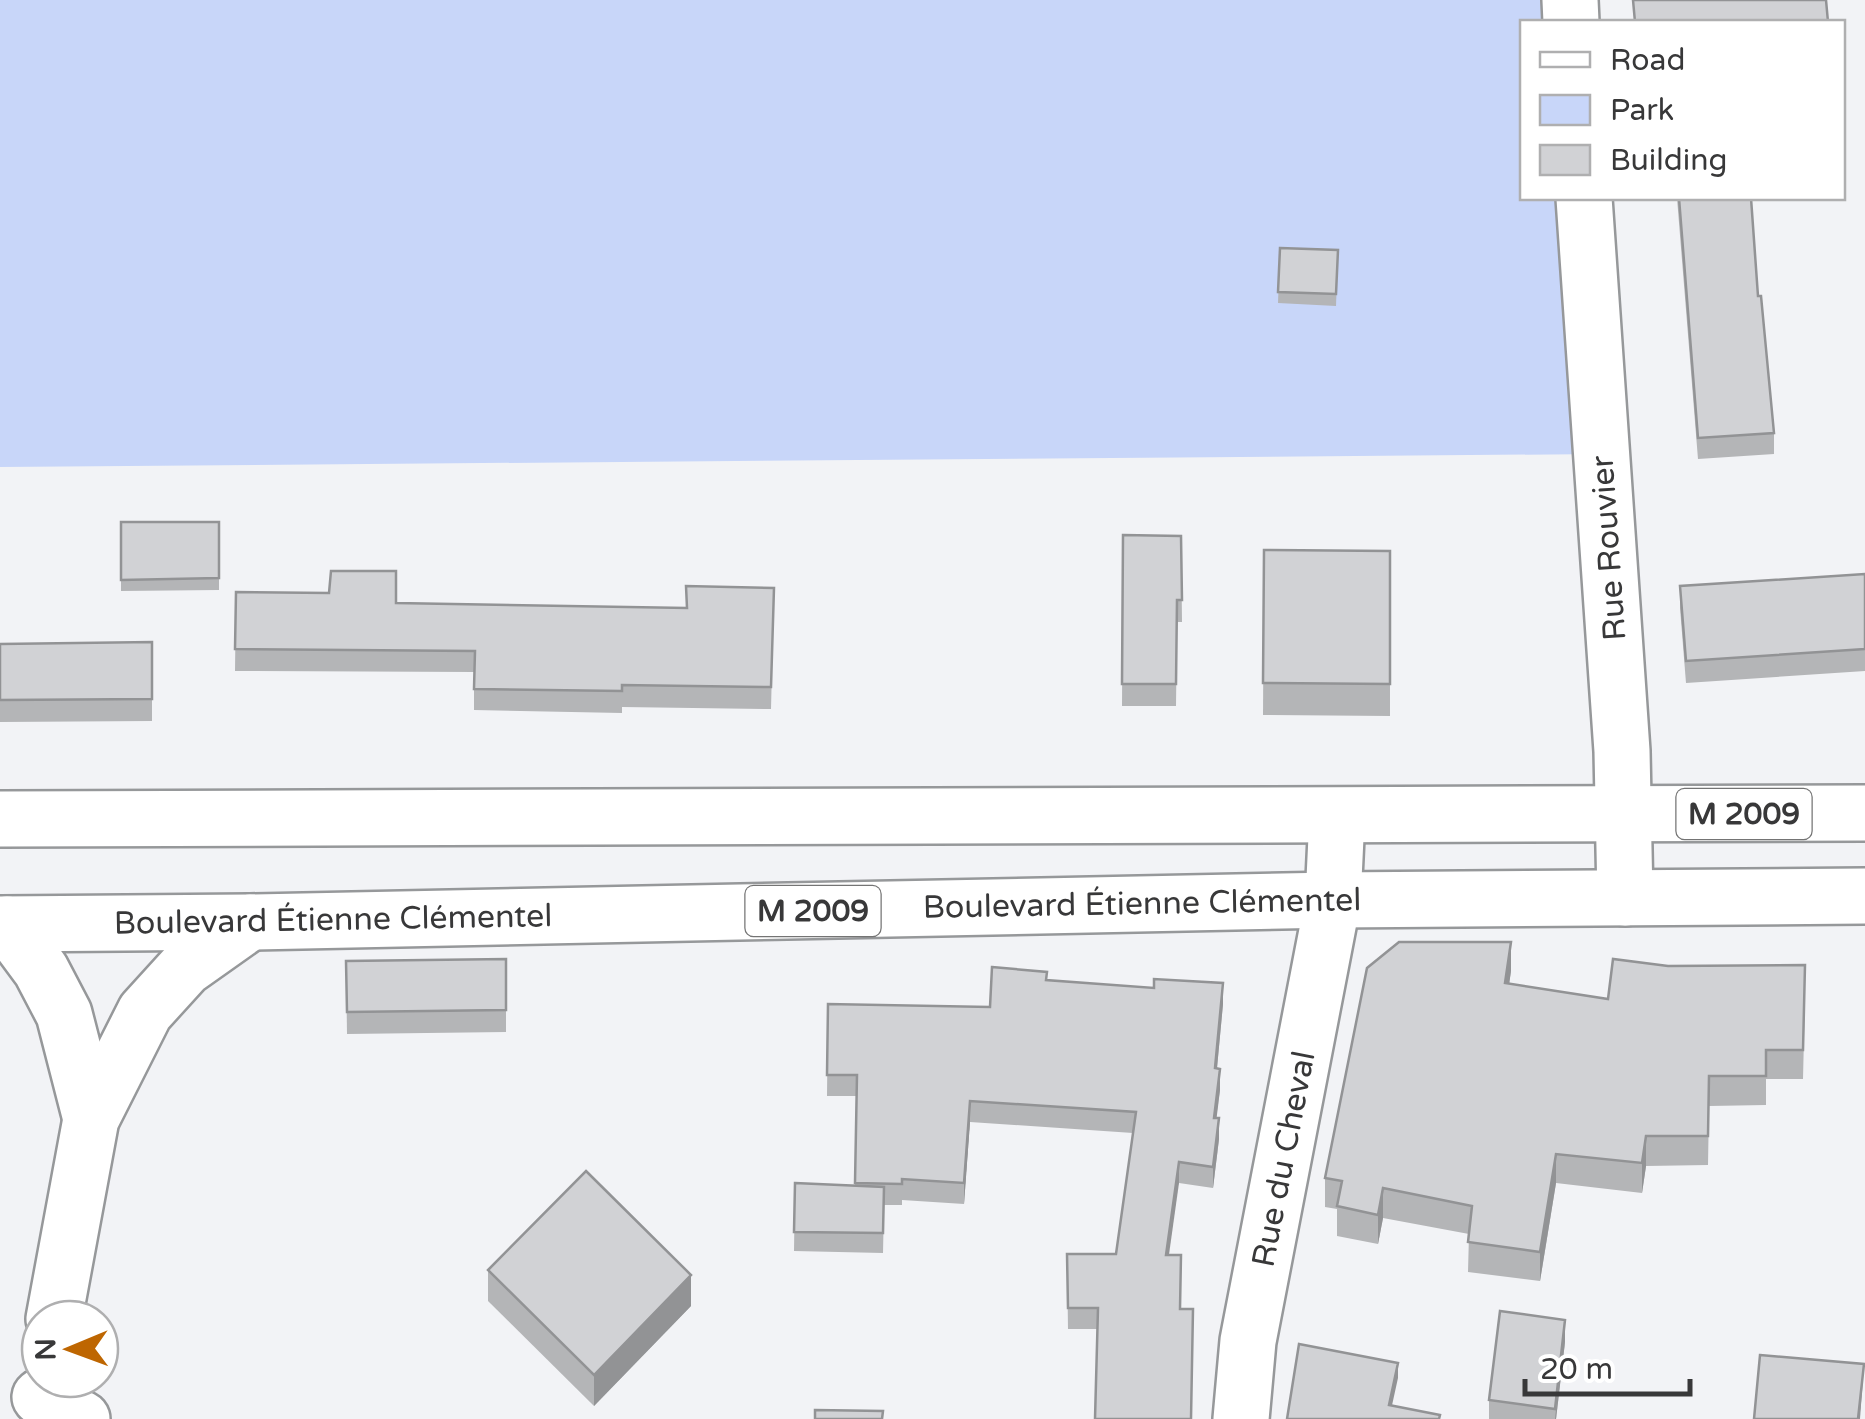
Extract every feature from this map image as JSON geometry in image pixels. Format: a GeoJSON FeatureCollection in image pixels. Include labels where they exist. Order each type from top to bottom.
{"type":"FeatureCollection","features":[{"type":"Feature","properties":{"kind":"main road","name":"Rue Rouvier"},"geometry":{"type":"LineString","coordinates":[[1584,200],[1626,898]]}},
{"type":"Feature","properties":{"kind":"main road","name":"M 2009"},"geometry":{"type":"LineString","coordinates":[[0,819],[1624,816],[1865,812]]}},
{"type":"Feature","properties":{"kind":"main road","name":"Rue du Cheval"},"geometry":{"type":"LineString","coordinates":[[1241,1419],[1248,1341],[1334,900],[1336,816]]}},
{"type":"Feature","properties":{"kind":"main road","name":"Boulevard Étienne Clémentel"},"geometry":{"type":"LineString","coordinates":[[3,924],[1334,900],[1865,896]]}},
{"type":"Feature","properties":{"kind":"main road"},"geometry":{"type":"LineString","coordinates":[[58,1299],[91,1119],[145,1012],[185,968],[250,922]]}},
{"type":"Feature","properties":{"kind":"main road"},"geometry":{"type":"LineString","coordinates":[[3,924],[41,970],[64,1014],[91,1119]]}},
{"type":"Feature","properties":{"kind":"green space"},"geometry":{"type":"Polygon","coordinates":[[[0,0],[1570,0],[1571,20],[1520,20],[1520,200],[1584,200],[1603,454],[0,467],[0,0]]]}},
{"type":"Feature","properties":{"kind":"building"},"geometry":{"type":"Polygon","coordinates":[[[1633,0],[1826,0],[1828,20],[1635,20],[1633,0]]]}},
{"type":"Feature","properties":{"kind":"building"},"geometry":{"type":"Polygon","coordinates":[[[1679,200],[1751,200],[1774,433],[1698,438],[1679,200]]]}},
{"type":"Feature","properties":{"kind":"building"},"geometry":{"type":"Polygon","coordinates":[[[1280,248],[1338,250],[1336,294],[1278,292],[1280,248]]]}},
{"type":"Feature","properties":{"kind":"building"},"geometry":{"type":"Polygon","coordinates":[[[121,522],[219,522],[219,578],[121,580],[121,522]]]}},
{"type":"Feature","properties":{"kind":"building"},"geometry":{"type":"Polygon","coordinates":[[[1123,535],[1181,536],[1182,600],[1177,600],[1176,684],[1122,684],[1123,535]]]}},
{"type":"Feature","properties":{"kind":"building"},"geometry":{"type":"Polygon","coordinates":[[[1264,550],[1390,551],[1390,684],[1263,683],[1264,550]]]}},
{"type":"Feature","properties":{"kind":"building"},"geometry":{"type":"Polygon","coordinates":[[[331,571],[396,571],[396,603],[687,608],[686,586],[774,588],[771,687],[622,685],[622,691],[474,689],[475,651],[235,649],[236,592],[329,593],[331,571]]]}},
{"type":"Feature","properties":{"kind":"building"},"geometry":{"type":"Polygon","coordinates":[[[1865,574],[1865,649],[1686,661],[1680,586],[1865,574]]]}},
{"type":"Feature","properties":{"kind":"building"},"geometry":{"type":"Polygon","coordinates":[[[152,642],[152,699],[0,700],[0,644],[152,642]]]}},
{"type":"Feature","properties":{"kind":"building"},"geometry":{"type":"Polygon","coordinates":[[[1399,942],[1511,942],[1505,983],[1608,999],[1613,959],[1668,966],[1805,965],[1803,1050],[1766,1050],[1766,1076],[1709,1076],[1708,1136],[1646,1136],[1642,1163],[1556,1154],[1540,1252],[1468,1242],[1472,1206],[1383,1188],[1378,1215],[1337,1206],[1342,1181],[1325,1178],[1367,968],[1399,942]]]}},
{"type":"Feature","properties":{"kind":"building"},"geometry":{"type":"Polygon","coordinates":[[[506,959],[506,1010],[347,1012],[346,961],[506,959]]]}},
{"type":"Feature","properties":{"kind":"building"},"geometry":{"type":"Polygon","coordinates":[[[992,967],[1047,972],[1046,980],[1154,988],[1154,979],[1223,983],[1215,1068],[1220,1069],[1213,1167],[1179,1162],[1166,1255],[1181,1255],[1180,1309],[1193,1309],[1191,1419],[1095,1419],[1098,1308],[1068,1308],[1067,1254],[1116,1254],[1136,1112],[970,1101],[964,1183],[902,1179],[902,1184],[855,1183],[857,1075],[827,1075],[828,1004],[990,1007],[992,967]]]}},
{"type":"Feature","properties":{"kind":"building"},"geometry":{"type":"Polygon","coordinates":[[[586,1171],[691,1275],[594,1375],[488,1270],[586,1171]]]}},
{"type":"Feature","properties":{"kind":"building"},"geometry":{"type":"Polygon","coordinates":[[[795,1183],[884,1187],[883,1233],[794,1232],[795,1183]]]}},
{"type":"Feature","properties":{"kind":"building"},"geometry":{"type":"Polygon","coordinates":[[[1500,1311],[1565,1320],[1555,1409],[1489,1400],[1500,1311]]]}},
{"type":"Feature","properties":{"kind":"building"},"geometry":{"type":"Polygon","coordinates":[[[1299,1344],[1398,1363],[1389,1405],[1440,1415],[1439,1419],[1287,1419],[1299,1344]]]}},
{"type":"Feature","properties":{"kind":"building"},"geometry":{"type":"Polygon","coordinates":[[[1760,1355],[1864,1364],[1858,1419],[1754,1419],[1760,1355]]]}},
{"type":"Feature","properties":{"kind":"building"},"geometry":{"type":"Polygon","coordinates":[[[815,1410],[883,1411],[882,1419],[815,1419],[815,1410]]]}}]}
